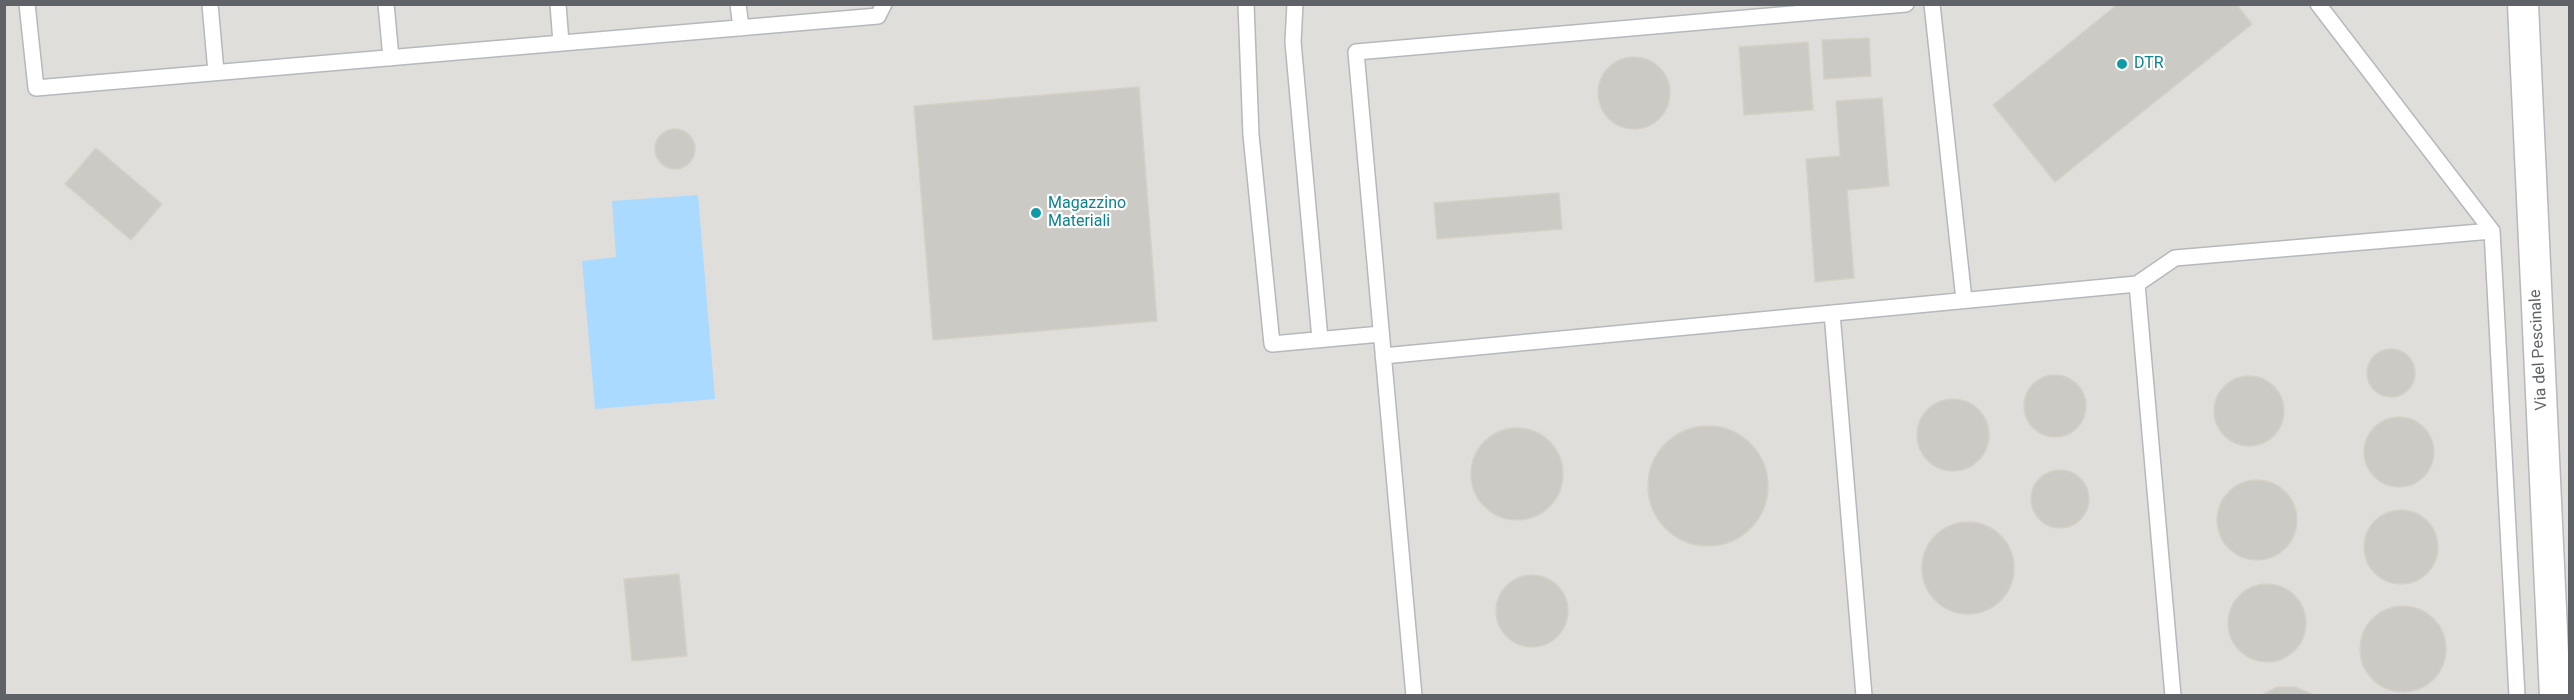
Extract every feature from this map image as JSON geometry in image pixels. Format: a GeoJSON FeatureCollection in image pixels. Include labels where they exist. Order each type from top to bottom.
{"type":"FeatureCollection","features":[{"type":"Feature","properties":{"kind":"street","name":"Via del Pescinale"},"geometry":{"type":"LineString","coordinates":[[2523,4],[2555,696]]}},
{"type":"Feature","properties":{"kind":"lane"},"geometry":{"type":"LineString","coordinates":[[27,4],[36,88],[878,16],[884,4]]}},
{"type":"Feature","properties":{"kind":"lane"},"geometry":{"type":"LineString","coordinates":[[210,4],[216,72]]}},
{"type":"Feature","properties":{"kind":"lane"},"geometry":{"type":"LineString","coordinates":[[386,4],[391,57]]}},
{"type":"Feature","properties":{"kind":"lane"},"geometry":{"type":"LineString","coordinates":[[558,4],[561,43]]}},
{"type":"Feature","properties":{"kind":"lane"},"geometry":{"type":"LineString","coordinates":[[738,4],[741,28]]}},
{"type":"Feature","properties":{"kind":"lane"},"geometry":{"type":"LineString","coordinates":[[1246,4],[1251,135],[1272,344],[1381,334]]}},
{"type":"Feature","properties":{"kind":"lane"},"geometry":{"type":"LineString","coordinates":[[1295,4],[1293,42],[1320,339]]}},
{"type":"Feature","properties":{"kind":"lane"},"geometry":{"type":"LineString","coordinates":[[1414,696],[1356,52],[1906,4]]}},
{"type":"Feature","properties":{"kind":"lane"},"geometry":{"type":"LineString","coordinates":[[1932,4],[1964,300]]}},
{"type":"Feature","properties":{"kind":"lane"},"geometry":{"type":"LineString","coordinates":[[2318,4],[2492,231],[2517,696]]}},
{"type":"Feature","properties":{"kind":"lane"},"geometry":{"type":"LineString","coordinates":[[1383,356],[2136,284],[2175,258],[2492,231]]}},
{"type":"Feature","properties":{"kind":"lane"},"geometry":{"type":"LineString","coordinates":[[2136,284],[2173,696]]}},
{"type":"Feature","properties":{"kind":"lane"},"geometry":{"type":"LineString","coordinates":[[1832,313],[1864,696]]}},
{"type":"Feature","properties":{"kind":"shaded area"},"geometry":{"type":"Polygon","coordinates":[[[5,5],[2569,5],[2569,695],[5,695],[5,5]]]}},
{"type":"Feature","properties":{"kind":"water"},"geometry":{"type":"Polygon","coordinates":[[[698,195],[715,399],[595,409],[582,261],[616,257],[612,201],[698,195]]]}},
{"type":"Feature","properties":{"kind":"building","name":"DTR"},"geometry":{"type":"Polygon","coordinates":[[[2118,4],[2236,4],[2252,24],[2055,182],[1993,105],[2118,4]]]}},
{"type":"Feature","properties":{"kind":"building"},"geometry":{"type":"Polygon","coordinates":[[[1869,38],[1871,76],[1824,79],[1822,40],[1869,38]]]}},
{"type":"Feature","properties":{"kind":"building"},"geometry":{"type":"Polygon","coordinates":[[[1808,42],[1813,110],[1744,115],[1739,47],[1808,42]]]}},
{"type":"Feature","properties":{"kind":"building"},"geometry":{"type":"Polygon","coordinates":[[[1634,57],[1648,60],[1660,67],[1667,79],[1670,93],[1667,107],[1660,119],[1648,126],[1634,129],[1620,126],[1608,119],[1601,107],[1598,93],[1601,79],[1608,67],[1620,60],[1634,57]]]}},
{"type":"Feature","properties":{"kind":"building","name":"Magazzino Materiali"},"geometry":{"type":"Polygon","coordinates":[[[1139,87],[1157,321],[933,340],[914,106],[1139,87]]]}},
{"type":"Feature","properties":{"kind":"building"},"geometry":{"type":"Polygon","coordinates":[[[1882,98],[1889,186],[1847,190],[1854,278],[1815,282],[1806,159],[1840,156],[1836,101],[1882,98]]]}},
{"type":"Feature","properties":{"kind":"building"},"geometry":{"type":"Polygon","coordinates":[[[675,129],[689,135],[695,149],[689,163],[675,169],[661,163],[655,149],[661,135],[675,129]]]}},
{"type":"Feature","properties":{"kind":"building"},"geometry":{"type":"Polygon","coordinates":[[[96,148],[162,204],[131,240],[65,184],[96,148]]]}},
{"type":"Feature","properties":{"kind":"building"},"geometry":{"type":"Polygon","coordinates":[[[1559,193],[1562,229],[1437,239],[1434,203],[1559,193]]]}},
{"type":"Feature","properties":{"kind":"building"},"geometry":{"type":"Polygon","coordinates":[[[2391,349],[2408,356],[2415,373],[2408,390],[2391,397],[2374,390],[2367,373],[2374,356],[2391,349]]]}},
{"type":"Feature","properties":{"kind":"building"},"geometry":{"type":"Polygon","coordinates":[[[2055,375],[2077,384],[2086,406],[2077,428],[2055,437],[2033,428],[2024,406],[2033,384],[2055,375]]]}},
{"type":"Feature","properties":{"kind":"building"},"geometry":{"type":"Polygon","coordinates":[[[2249,376],[2262,379],[2274,386],[2281,398],[2284,411],[2281,424],[2274,436],[2262,443],[2249,446],[2236,443],[2224,436],[2217,424],[2214,411],[2217,398],[2224,386],[2236,379],[2249,376]]]}},
{"type":"Feature","properties":{"kind":"building"},"geometry":{"type":"Polygon","coordinates":[[[1953,399],[1973,405],[1983,415],[1989,435],[1983,455],[1973,465],[1953,471],[1933,465],[1923,455],[1917,435],[1923,415],[1933,405],[1953,399]]]}},
{"type":"Feature","properties":{"kind":"building"},"geometry":{"type":"Polygon","coordinates":[[[2406,417],[2419,423],[2428,432],[2432,438],[2434,452],[2432,466],[2424,477],[2413,485],[2392,487],[2374,477],[2366,466],[2364,445],[2374,427],[2385,419],[2406,417]]]}},
{"type":"Feature","properties":{"kind":"building"},"geometry":{"type":"Polygon","coordinates":[[[1708,426],[1731,430],[1751,443],[1764,463],[1768,486],[1764,509],[1751,529],[1731,542],[1708,546],[1685,542],[1665,529],[1652,509],[1648,486],[1652,463],[1665,443],[1685,430],[1708,426]]]}},
{"type":"Feature","properties":{"kind":"building"},"geometry":{"type":"Polygon","coordinates":[[[1517,428],[1535,431],[1550,441],[1560,456],[1563,474],[1560,492],[1550,507],[1535,517],[1517,520],[1499,517],[1484,507],[1474,492],[1471,474],[1474,456],[1484,441],[1499,431],[1517,428]]]}},
{"type":"Feature","properties":{"kind":"building"},"geometry":{"type":"Polygon","coordinates":[[[2060,470],[2071,472],[2084,483],[2089,499],[2087,510],[2076,523],[2060,528],[2049,526],[2036,515],[2031,499],[2033,488],[2044,475],[2060,470]]]}},
{"type":"Feature","properties":{"kind":"building"},"geometry":{"type":"Polygon","coordinates":[[[2257,480],[2272,483],[2285,492],[2294,505],[2297,520],[2294,535],[2285,548],[2272,557],[2257,560],[2242,557],[2229,548],[2220,535],[2217,520],[2220,505],[2229,492],[2242,483],[2257,480]]]}},
{"type":"Feature","properties":{"kind":"building"},"geometry":{"type":"Polygon","coordinates":[[[2401,510],[2422,516],[2432,526],[2438,547],[2432,568],[2422,578],[2401,584],[2380,578],[2370,568],[2364,547],[2370,526],[2380,516],[2401,510]]]}},
{"type":"Feature","properties":{"kind":"building"},"geometry":{"type":"Polygon","coordinates":[[[1968,522],[1986,525],[2001,535],[2011,550],[2014,568],[2011,586],[2001,601],[1986,611],[1968,614],[1950,611],[1935,601],[1925,586],[1922,568],[1925,550],[1935,535],[1950,525],[1968,522]]]}},
{"type":"Feature","properties":{"kind":"building"},"geometry":{"type":"Polygon","coordinates":[[[679,574],[687,656],[632,661],[624,579],[679,574]]]}},
{"type":"Feature","properties":{"kind":"building"},"geometry":{"type":"Polygon","coordinates":[[[1532,575],[1552,581],[1562,591],[1568,611],[1562,631],[1552,641],[1532,647],[1512,641],[1502,631],[1496,611],[1502,591],[1512,581],[1532,575]]]}},
{"type":"Feature","properties":{"kind":"building"},"geometry":{"type":"Polygon","coordinates":[[[2267,584],[2282,587],[2299,601],[2306,623],[2303,638],[2289,655],[2267,662],[2252,659],[2235,645],[2228,623],[2231,608],[2245,591],[2267,584]]]}},
{"type":"Feature","properties":{"kind":"building"},"geometry":{"type":"Polygon","coordinates":[[[2403,606],[2427,613],[2439,625],[2446,649],[2439,673],[2427,685],[2403,692],[2379,685],[2367,673],[2360,649],[2367,625],[2379,613],[2403,606]]]}},
{"type":"Feature","properties":{"kind":"building"},"geometry":{"type":"Polygon","coordinates":[[[2277,687],[2295,687],[2317,696],[2260,696],[2277,687]]]}},
{"type":"Feature","properties":{"kind":"place","name":"DTR"},"geometry":{"type":"Point","coordinates":[2122,64]}},
{"type":"Feature","properties":{"kind":"place","name":"Magazzino Materiali"},"geometry":{"type":"Point","coordinates":[1036,213]}}]}
